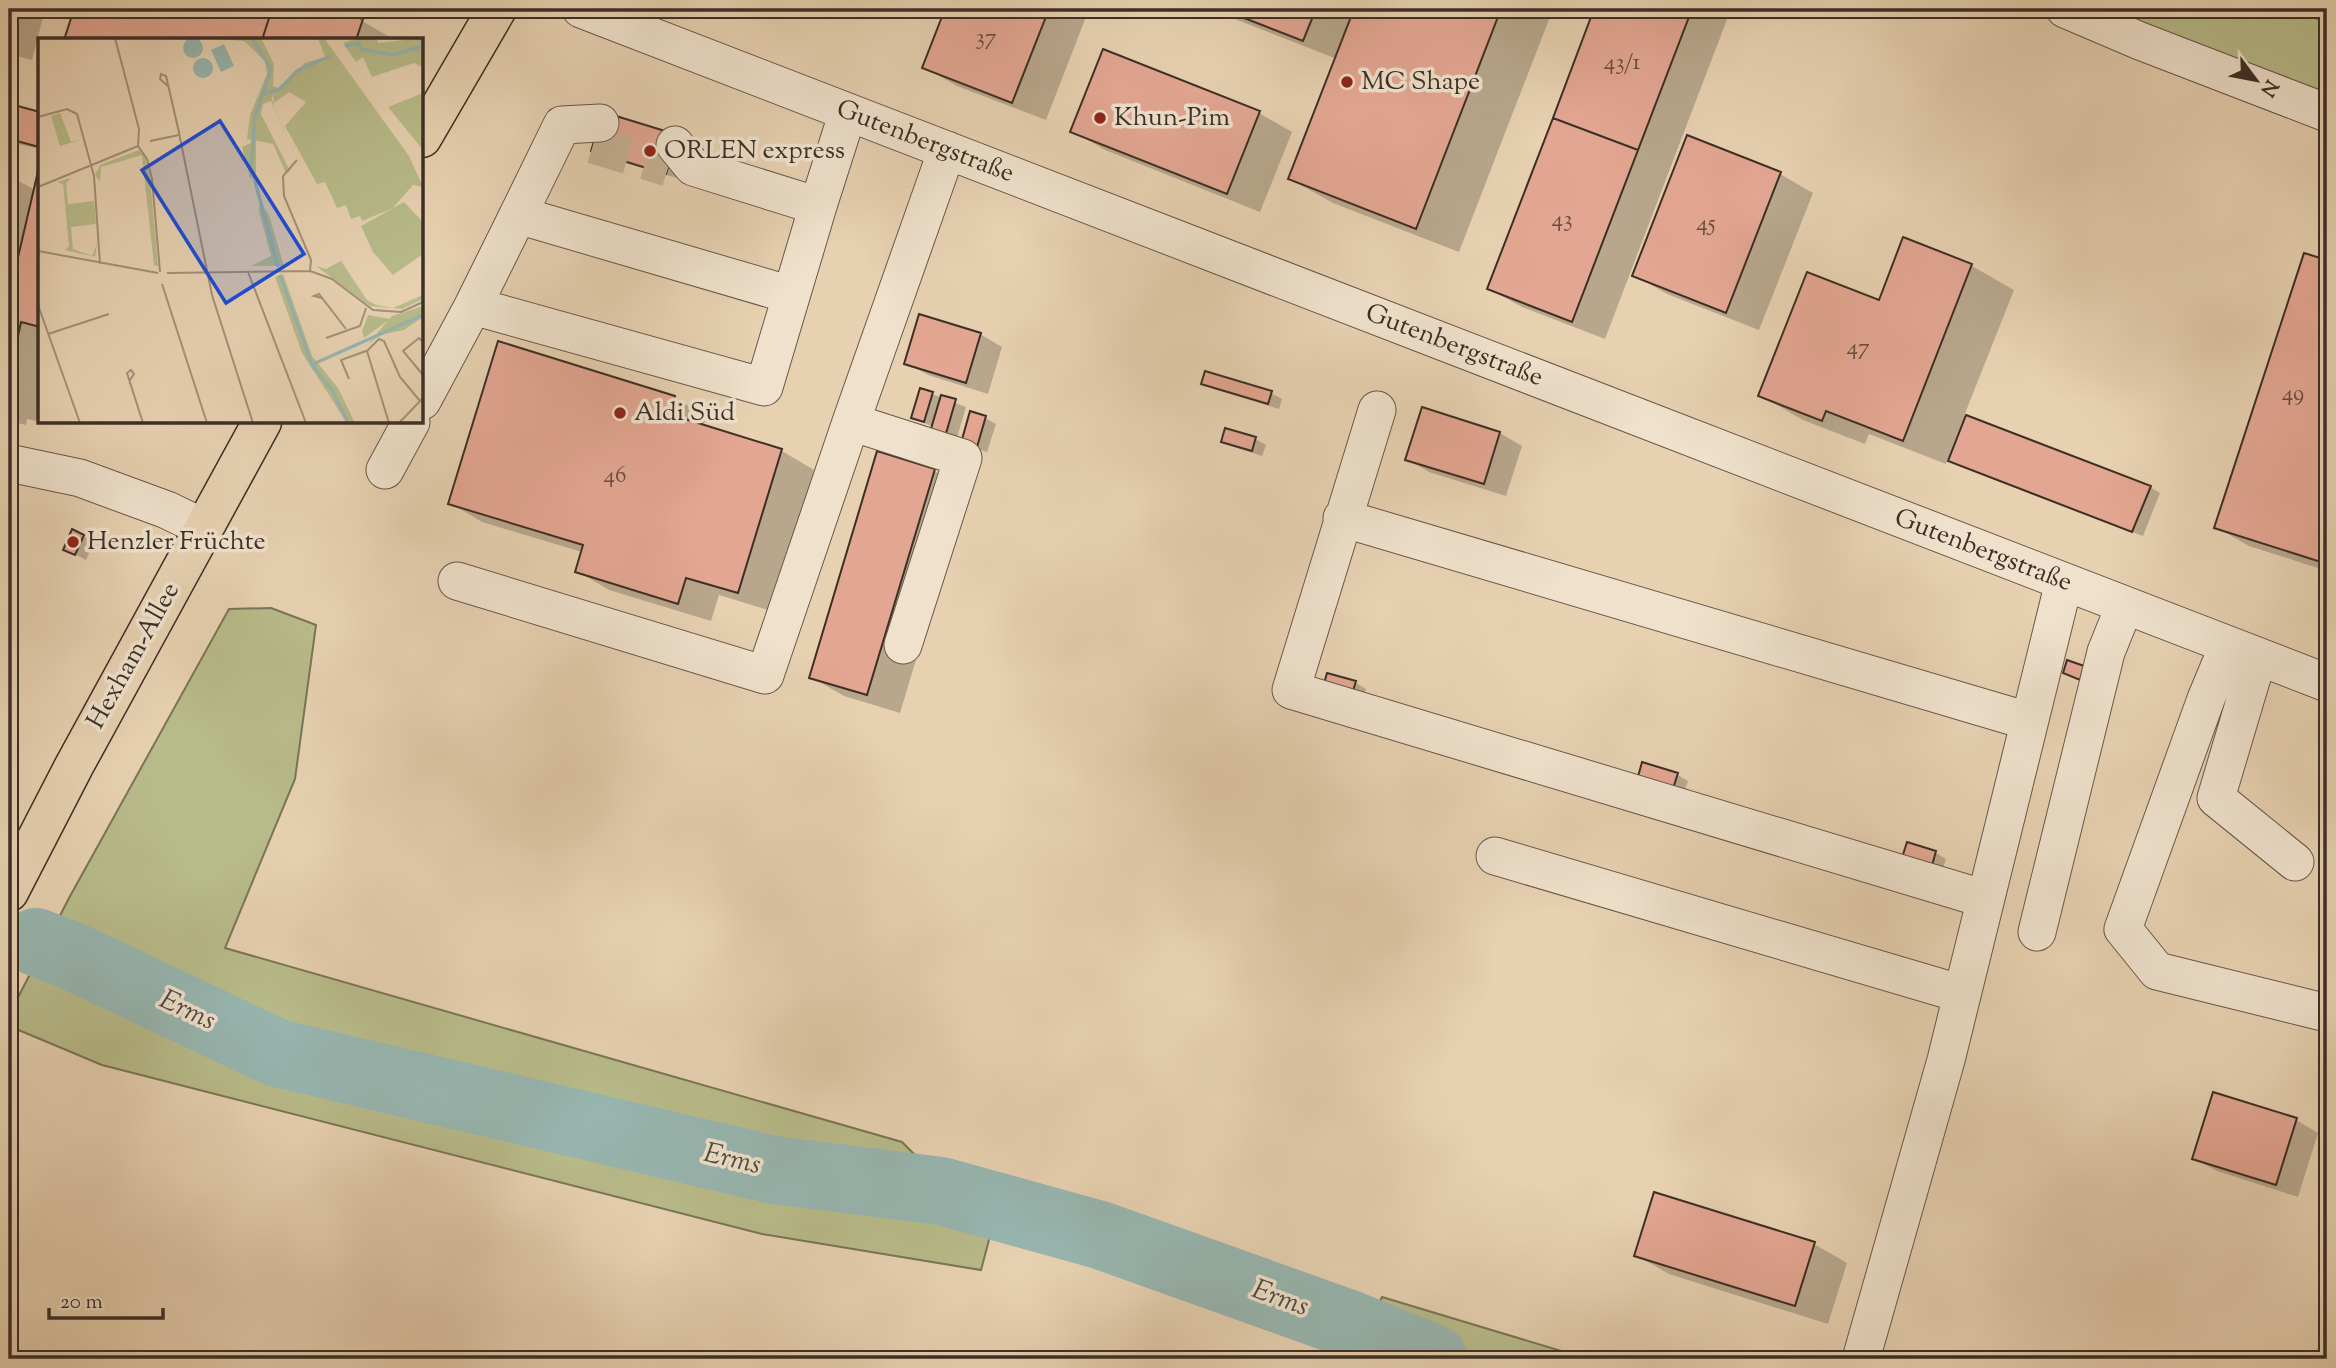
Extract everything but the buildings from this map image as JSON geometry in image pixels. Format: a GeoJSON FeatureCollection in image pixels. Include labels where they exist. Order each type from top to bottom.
{"type":"FeatureCollection","features":[{"type":"Feature","properties":{"kind":"main road"},"geometry":{"type":"LineString","coordinates":[[424,135],[497,9]]}},
{"type":"Feature","properties":{"kind":"main road","name":"Hexham-Allee"},"geometry":{"type":"LineString","coordinates":[[9,892],[261,424]]}},
{"type":"Feature","properties":{"kind":"street","name":"Gutenbergstraße"},"geometry":{"type":"LineString","coordinates":[[581,9],[2327,683]]}},
{"type":"Feature","properties":{"kind":"street"},"geometry":{"type":"LineString","coordinates":[[2065,9],[2327,113]]}},
{"type":"Feature","properties":{"kind":"street"},"geometry":{"type":"LineString","coordinates":[[473,306],[764,387],[848,112]]}},
{"type":"Feature","properties":{"kind":"street"},"geometry":{"type":"LineString","coordinates":[[424,397],[473,306],[562,125],[596,134]]}},
{"type":"Feature","properties":{"kind":"street"},"geometry":{"type":"LineString","coordinates":[[457,581],[765,675],[947,150]]}},
{"type":"Feature","properties":{"kind":"street"},"geometry":{"type":"LineString","coordinates":[[679,160],[818,206]]}},
{"type":"Feature","properties":{"kind":"street"},"geometry":{"type":"LineString","coordinates":[[518,215],[791,295]]}},
{"type":"Feature","properties":{"kind":"street"},"geometry":{"type":"LineString","coordinates":[[1377,410],[1291,690],[1985,900]]}},
{"type":"Feature","properties":{"kind":"street"},"geometry":{"type":"LineString","coordinates":[[851,422],[963,458],[903,645]]}},
{"type":"Feature","properties":{"kind":"street"},"geometry":{"type":"LineString","coordinates":[[385,470],[410,424]]}},
{"type":"Feature","properties":{"kind":"street"},"geometry":{"type":"LineString","coordinates":[[9,463],[80,478],[167,510],[204,528]]}},
{"type":"Feature","properties":{"kind":"street"},"geometry":{"type":"LineString","coordinates":[[1342,518],[2028,721]]}},
{"type":"Feature","properties":{"kind":"street"},"geometry":{"type":"LineString","coordinates":[[1861,1359],[1946,1060],[2064,582]]}},
{"type":"Feature","properties":{"kind":"street"},"geometry":{"type":"LineString","coordinates":[[2037,932],[2106,652],[2125,606]]}},
{"type":"Feature","properties":{"kind":"street"},"geometry":{"type":"LineString","coordinates":[[2243,651],[2216,798],[2295,862]]}},
{"type":"Feature","properties":{"kind":"street"},"geometry":{"type":"LineString","coordinates":[[2243,651],[2206,699],[2123,929],[2157,971],[2327,1013]]}},
{"type":"Feature","properties":{"kind":"street"},"geometry":{"type":"LineString","coordinates":[[1495,856],[1962,994]]}},
{"type":"Feature","properties":{"kind":"green space"},"geometry":{"type":"Polygon","coordinates":[[[2108,9],[2296,9],[2327,23],[2327,95],[2108,9]]]}},
{"type":"Feature","properties":{"kind":"green space"},"geometry":{"type":"Polygon","coordinates":[[[271,608],[316,625],[295,779],[225,948],[902,1142],[991,1232],[981,1270],[762,1234],[102,1065],[9,1026],[9,1015],[69,898],[229,609],[271,608]]]}},
{"type":"Feature","properties":{"kind":"green space"},"geometry":{"type":"Polygon","coordinates":[[[1382,1297],[1588,1359],[1354,1359],[1382,1297]]]}},
{"type":"Feature","properties":{"kind":"waterway","name":"Erms"},"geometry":{"type":"LineString","coordinates":[[36,942],[70,955],[277,1053],[774,1170],[941,1191],[1100,1235],[1349,1324],[1434,1359]]}},
{"type":"Feature","properties":{"kind":"tunnel"},"geometry":{"type":"LineString","coordinates":[[593,145],[668,168]]}},
{"type":"Feature","properties":{"kind":"place","name":"MC Shape"},"geometry":{"type":"Point","coordinates":[1347,82]}},
{"type":"Feature","properties":{"kind":"place","name":"Khun-Pim"},"geometry":{"type":"Point","coordinates":[1100,118]}},
{"type":"Feature","properties":{"kind":"place","name":"ORLEN express"},"geometry":{"type":"Point","coordinates":[650,151]}},
{"type":"Feature","properties":{"kind":"place","name":"Aldi Süd"},"geometry":{"type":"Point","coordinates":[620,413]}},
{"type":"Feature","properties":{"kind":"place","name":"Henzler Früchte"},"geometry":{"type":"Point","coordinates":[73,542]}}]}
